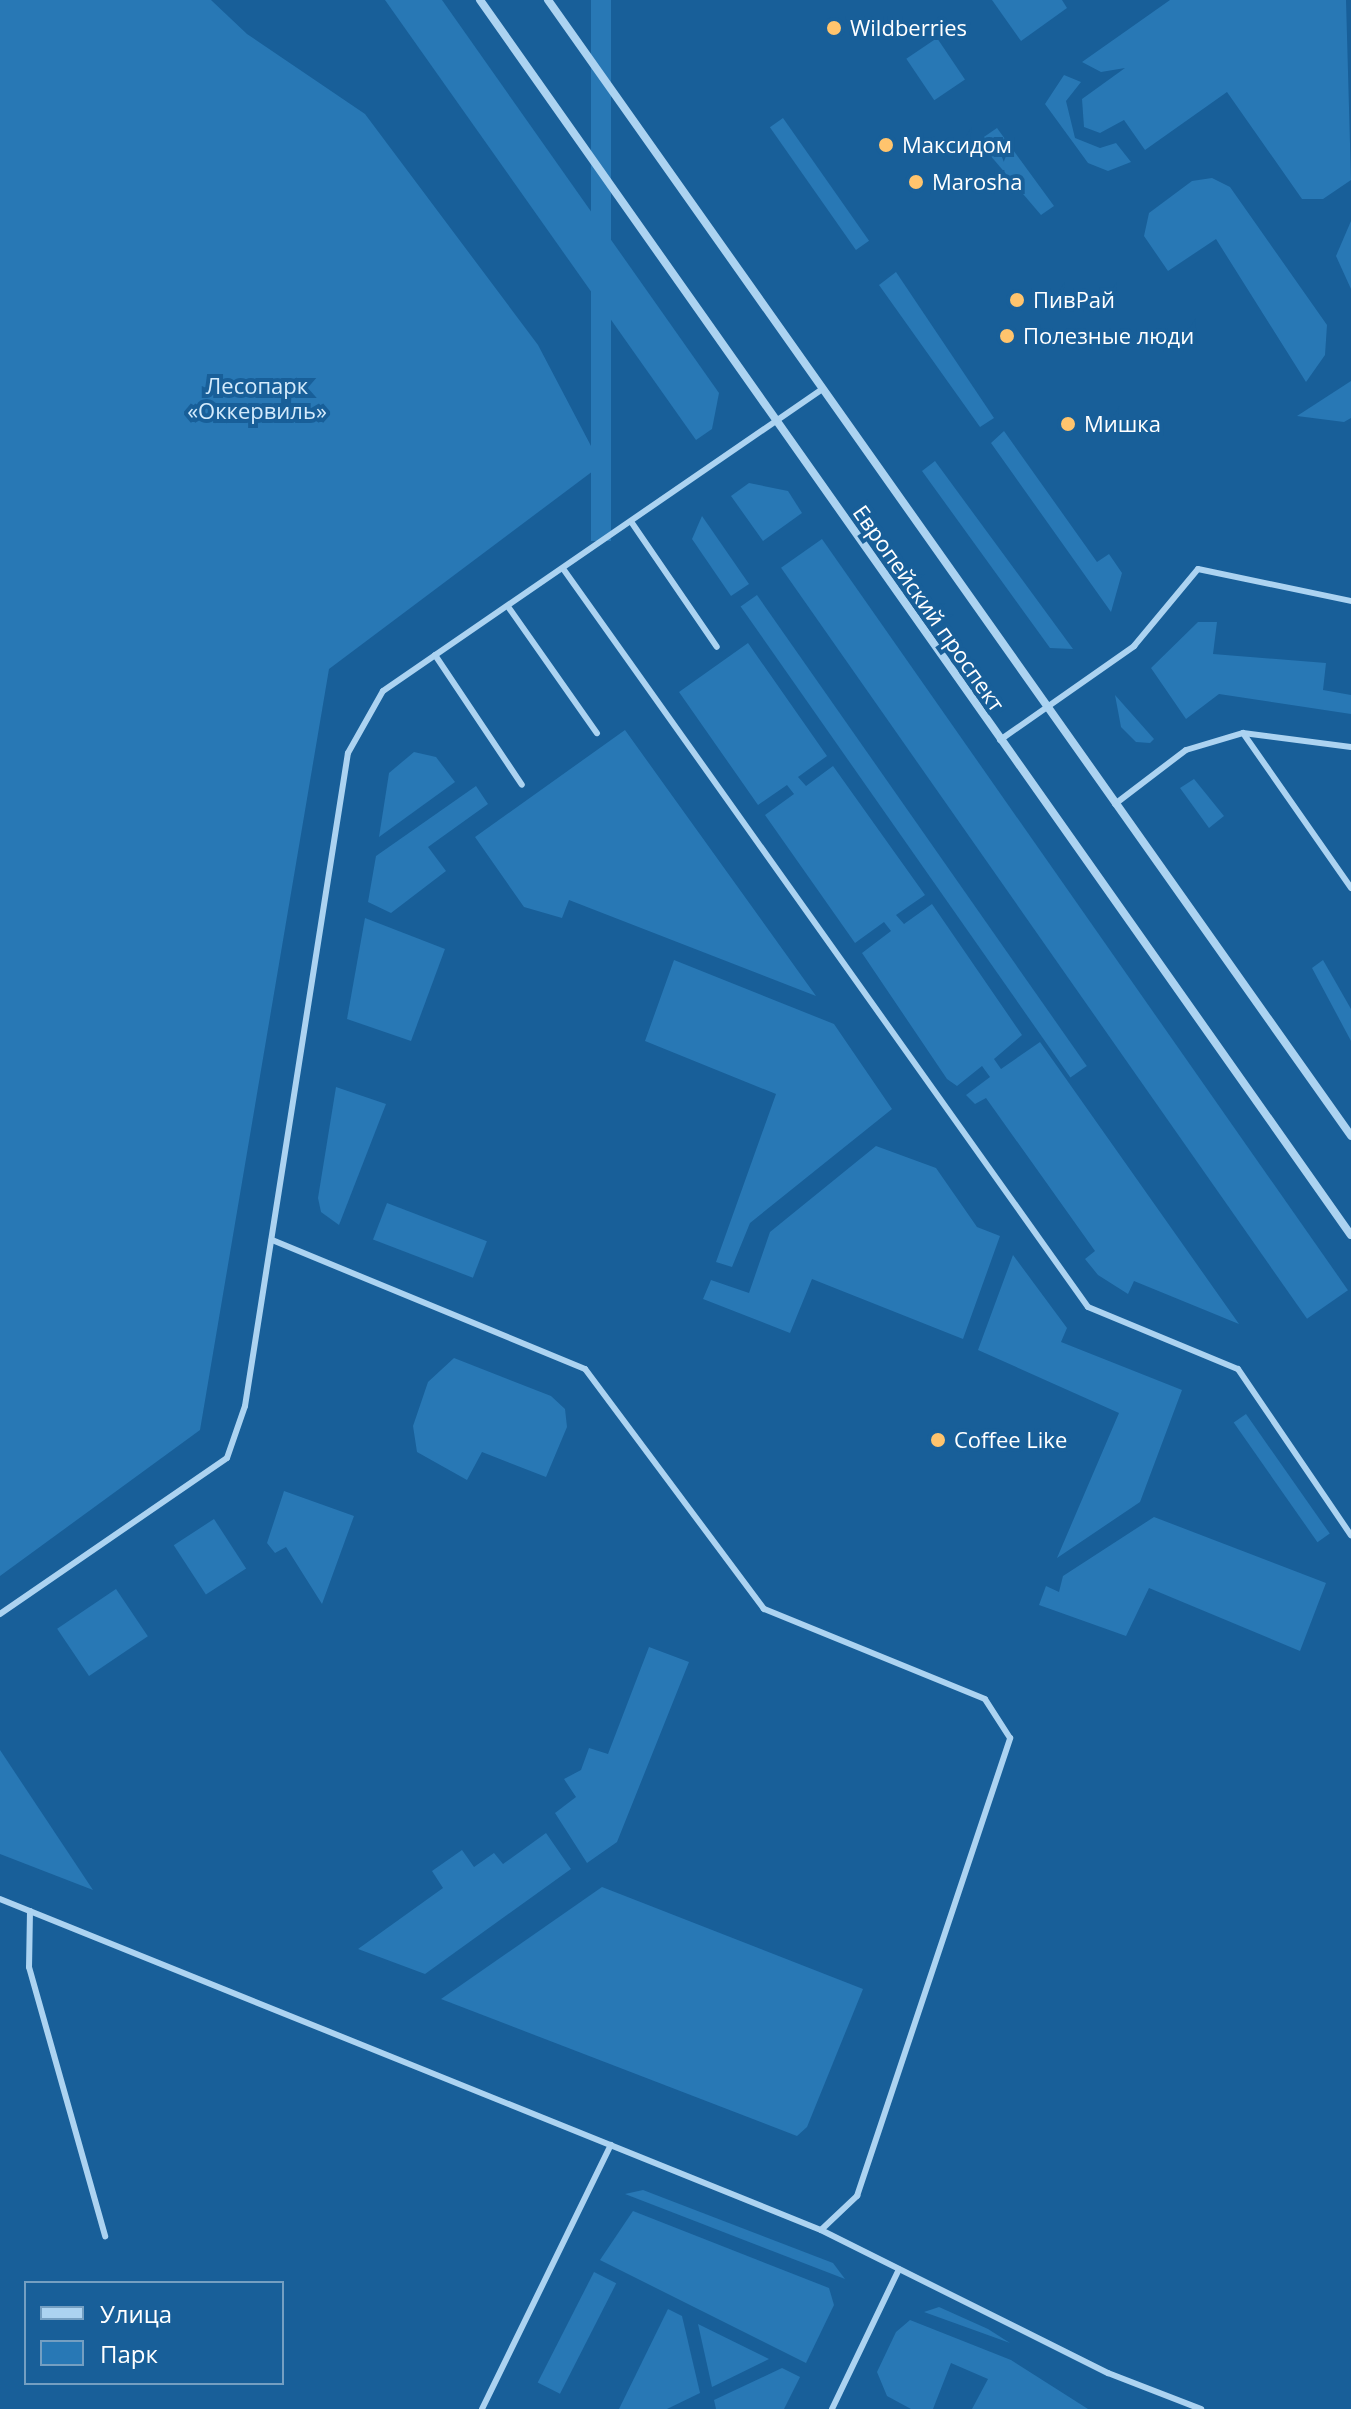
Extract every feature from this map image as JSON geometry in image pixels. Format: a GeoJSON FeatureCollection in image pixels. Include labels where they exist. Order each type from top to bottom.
{"type":"FeatureCollection","features":[{"type":"Feature","properties":{"kind":"street","name":"Европейский проспект"},"geometry":{"type":"LineString","coordinates":[[480,0],[1351,1235]]}},
{"type":"Feature","properties":{"kind":"street","name":"Европейский проспект"},"geometry":{"type":"LineString","coordinates":[[548,0],[1351,1136]]}},
{"type":"Feature","properties":{"kind":"lane"},"geometry":{"type":"LineString","coordinates":[[0,1614],[227,1458],[245,1406],[348,753],[383,691],[509,608],[821,390]]}},
{"type":"Feature","properties":{"kind":"lane"},"geometry":{"type":"LineString","coordinates":[[632,523],[717,647]]}},
{"type":"Feature","properties":{"kind":"lane"},"geometry":{"type":"LineString","coordinates":[[1000,740],[1134,646],[1198,569],[1351,601]]}},
{"type":"Feature","properties":{"kind":"lane"},"geometry":{"type":"LineString","coordinates":[[564,570],[1088,1307],[1238,1369],[1351,1535]]}},
{"type":"Feature","properties":{"kind":"lane"},"geometry":{"type":"LineString","coordinates":[[509,608],[597,733]]}},
{"type":"Feature","properties":{"kind":"lane"},"geometry":{"type":"LineString","coordinates":[[435,655],[522,785]]}},
{"type":"Feature","properties":{"kind":"lane"},"geometry":{"type":"LineString","coordinates":[[1243,733],[1351,888]]}},
{"type":"Feature","properties":{"kind":"lane"},"geometry":{"type":"LineString","coordinates":[[1115,804],[1186,750],[1243,733],[1351,747]]}},
{"type":"Feature","properties":{"kind":"lane"},"geometry":{"type":"LineString","coordinates":[[272,1240],[585,1369],[764,1609],[985,1699],[1010,1738],[857,2196],[821,2230]]}},
{"type":"Feature","properties":{"kind":"lane"},"geometry":{"type":"LineString","coordinates":[[0,1899],[821,2230],[1108,2373],[1201,2409]]}},
{"type":"Feature","properties":{"kind":"lane"},"geometry":{"type":"LineString","coordinates":[[30,1911],[29,1967],[105,2236]]}},
{"type":"Feature","properties":{"kind":"lane"},"geometry":{"type":"LineString","coordinates":[[482,2409],[611,2145]]}},
{"type":"Feature","properties":{"kind":"lane"},"geometry":{"type":"LineString","coordinates":[[832,2409],[899,2269]]}},
{"type":"Feature","properties":{"kind":"green space","name":"Лесопарк «Оккервиль»"},"geometry":{"type":"Polygon","coordinates":[[[0,0],[211,0],[247,34],[365,114],[538,345],[601,465],[329,669],[200,1430],[0,1576],[0,0]]]}},
{"type":"Feature","properties":{"kind":"green space"},"geometry":{"type":"Polygon","coordinates":[[[385,0],[442,0],[719,393],[712,429],[696,440],[385,0]]]}},
{"type":"Feature","properties":{"kind":"green space"},"geometry":{"type":"Polygon","coordinates":[[[591,0],[611,0],[611,541],[591,541],[591,0]]]}},
{"type":"Feature","properties":{"kind":"green space"},"geometry":{"type":"Polygon","coordinates":[[[992,0],[1062,0],[1067,8],[1021,41],[992,0]]]}},
{"type":"Feature","properties":{"kind":"green space"},"geometry":{"type":"Polygon","coordinates":[[[1170,0],[1346,0],[1351,180],[1323,199],[1302,199],[1227,92],[1145,150],[1124,120],[1100,133],[1084,127],[1082,99],[1125,68],[1101,72],[1082,62],[1170,0]]]}},
{"type":"Feature","properties":{"kind":"green space"},"geometry":{"type":"Polygon","coordinates":[[[937,38],[965,79],[934,100],[906,59],[937,38]]]}},
{"type":"Feature","properties":{"kind":"green space"},"geometry":{"type":"Polygon","coordinates":[[[1064,75],[1081,82],[1066,101],[1075,138],[1100,148],[1116,143],[1131,162],[1108,171],[1088,163],[1045,104],[1064,75]]]}},
{"type":"Feature","properties":{"kind":"green space"},"geometry":{"type":"Polygon","coordinates":[[[783,118],[869,241],[856,250],[770,127],[783,118]]]}},
{"type":"Feature","properties":{"kind":"green space"},"geometry":{"type":"Polygon","coordinates":[[[997,128],[1054,206],[1041,215],[978,141],[997,128]]]}},
{"type":"Feature","properties":{"kind":"green space"},"geometry":{"type":"Polygon","coordinates":[[[1212,178],[1230,187],[1327,325],[1325,355],[1306,382],[1216,239],[1168,271],[1144,236],[1149,213],[1192,181],[1212,178]]]}},
{"type":"Feature","properties":{"kind":"green space"},"geometry":{"type":"Polygon","coordinates":[[[1351,221],[1351,289],[1336,256],[1351,221]]]}},
{"type":"Feature","properties":{"kind":"green space"},"geometry":{"type":"Polygon","coordinates":[[[896,272],[994,418],[980,427],[879,285],[896,272]]]}},
{"type":"Feature","properties":{"kind":"green space"},"geometry":{"type":"Polygon","coordinates":[[[1351,381],[1351,418],[1344,422],[1297,416],[1351,381]]]}},
{"type":"Feature","properties":{"kind":"green space"},"geometry":{"type":"Polygon","coordinates":[[[1004,431],[1097,562],[1109,554],[1122,573],[1111,612],[991,443],[1004,431]]]}},
{"type":"Feature","properties":{"kind":"green space"},"geometry":{"type":"Polygon","coordinates":[[[935,461],[1073,649],[1050,648],[922,471],[935,461]]]}},
{"type":"Feature","properties":{"kind":"green space"},"geometry":{"type":"Polygon","coordinates":[[[749,483],[788,491],[802,513],[763,541],[731,496],[749,483]]]}},
{"type":"Feature","properties":{"kind":"green space"},"geometry":{"type":"Polygon","coordinates":[[[702,516],[749,584],[731,596],[692,539],[702,516]]]}},
{"type":"Feature","properties":{"kind":"green space"},"geometry":{"type":"Polygon","coordinates":[[[822,539],[1348,1290],[1307,1319],[781,568],[822,539]]]}},
{"type":"Feature","properties":{"kind":"green space"},"geometry":{"type":"Polygon","coordinates":[[[757,595],[1087,1066],[1070,1077],[741,606],[757,595]]]}},
{"type":"Feature","properties":{"kind":"green space"},"geometry":{"type":"Polygon","coordinates":[[[1198,622],[1217,622],[1213,654],[1326,663],[1323,690],[1351,695],[1351,714],[1219,694],[1186,719],[1151,668],[1198,622]]]}},
{"type":"Feature","properties":{"kind":"green space"},"geometry":{"type":"Polygon","coordinates":[[[748,643],[827,756],[798,777],[806,786],[833,766],[925,895],[896,915],[904,924],[932,904],[1022,1035],[994,1059],[1001,1069],[1040,1042],[1239,1324],[1134,1281],[1128,1294],[1098,1275],[1085,1259],[1095,1251],[986,1098],[975,1104],[966,1095],[990,1077],[982,1066],[957,1086],[947,1079],[862,953],[891,931],[884,922],[855,943],[765,815],[794,794],[787,785],[758,805],[679,692],[748,643]]]}},
{"type":"Feature","properties":{"kind":"green space"},"geometry":{"type":"Polygon","coordinates":[[[1115,695],[1154,739],[1150,743],[1136,742],[1121,727],[1115,695]]]}},
{"type":"Feature","properties":{"kind":"green space"},"geometry":{"type":"Polygon","coordinates":[[[625,730],[816,996],[569,900],[562,918],[524,907],[475,837],[625,730]]]}},
{"type":"Feature","properties":{"kind":"green space"},"geometry":{"type":"Polygon","coordinates":[[[414,752],[436,757],[455,782],[379,837],[389,773],[414,752]]]}},
{"type":"Feature","properties":{"kind":"green space"},"geometry":{"type":"Polygon","coordinates":[[[1194,779],[1224,816],[1209,828],[1180,788],[1194,779]]]}},
{"type":"Feature","properties":{"kind":"green space"},"geometry":{"type":"Polygon","coordinates":[[[476,786],[488,804],[428,847],[446,871],[391,913],[368,902],[376,856],[476,786]]]}},
{"type":"Feature","properties":{"kind":"green space"},"geometry":{"type":"Polygon","coordinates":[[[365,918],[445,949],[411,1041],[347,1019],[365,918]]]}},
{"type":"Feature","properties":{"kind":"green space"},"geometry":{"type":"Polygon","coordinates":[[[674,960],[834,1024],[892,1109],[750,1223],[732,1267],[716,1262],[776,1094],[645,1041],[674,960]]]}},
{"type":"Feature","properties":{"kind":"green space"},"geometry":{"type":"Polygon","coordinates":[[[1323,960],[1351,1009],[1351,1041],[1312,968],[1323,960]]]}},
{"type":"Feature","properties":{"kind":"green space"},"geometry":{"type":"Polygon","coordinates":[[[336,1087],[386,1104],[339,1225],[321,1212],[318,1198],[336,1087]]]}},
{"type":"Feature","properties":{"kind":"green space"},"geometry":{"type":"Polygon","coordinates":[[[876,1146],[936,1168],[977,1227],[1000,1236],[963,1339],[812,1279],[790,1333],[703,1299],[711,1280],[749,1293],[770,1232],[876,1146]]]}},
{"type":"Feature","properties":{"kind":"green space"},"geometry":{"type":"Polygon","coordinates":[[[387,1203],[487,1241],[473,1278],[373,1239],[387,1203]]]}},
{"type":"Feature","properties":{"kind":"green space"},"geometry":{"type":"Polygon","coordinates":[[[1013,1255],[1067,1328],[1061,1342],[1182,1390],[1140,1502],[1057,1558],[1119,1413],[978,1350],[1013,1255]]]}},
{"type":"Feature","properties":{"kind":"green space"},"geometry":{"type":"Polygon","coordinates":[[[454,1358],[551,1396],[565,1409],[567,1427],[546,1477],[482,1452],[467,1480],[417,1452],[413,1426],[428,1382],[454,1358]]]}},
{"type":"Feature","properties":{"kind":"green space"},"geometry":{"type":"Polygon","coordinates":[[[1246,1414],[1330,1534],[1317,1542],[1234,1423],[1246,1414]]]}},
{"type":"Feature","properties":{"kind":"green space"},"geometry":{"type":"Polygon","coordinates":[[[284,1491],[354,1516],[322,1604],[286,1547],[275,1553],[267,1543],[284,1491]]]}},
{"type":"Feature","properties":{"kind":"green space"},"geometry":{"type":"Polygon","coordinates":[[[1154,1517],[1326,1583],[1300,1651],[1149,1588],[1126,1636],[1039,1605],[1046,1586],[1059,1592],[1063,1576],[1154,1517]]]}},
{"type":"Feature","properties":{"kind":"green space"},"geometry":{"type":"Polygon","coordinates":[[[214,1519],[246,1568],[206,1595],[174,1545],[214,1519]]]}},
{"type":"Feature","properties":{"kind":"green space"},"geometry":{"type":"Polygon","coordinates":[[[116,1589],[148,1636],[89,1676],[57,1629],[116,1589]]]}},
{"type":"Feature","properties":{"kind":"green space"},"geometry":{"type":"Polygon","coordinates":[[[649,1647],[689,1662],[617,1842],[587,1863],[555,1813],[576,1797],[564,1779],[581,1770],[589,1748],[608,1754],[649,1647]]]}},
{"type":"Feature","properties":{"kind":"green space"},"geometry":{"type":"Polygon","coordinates":[[[0,1750],[93,1890],[0,1854],[0,1750]]]}},
{"type":"Feature","properties":{"kind":"green space"},"geometry":{"type":"Polygon","coordinates":[[[546,1833],[571,1869],[425,1974],[358,1949],[443,1888],[432,1871],[462,1850],[474,1867],[494,1853],[503,1864],[546,1833]]]}},
{"type":"Feature","properties":{"kind":"green space"},"geometry":{"type":"Polygon","coordinates":[[[602,1887],[863,1989],[807,2127],[797,2136],[441,1999],[602,1887]]]}},
{"type":"Feature","properties":{"kind":"green space"},"geometry":{"type":"Polygon","coordinates":[[[643,2190],[833,2263],[845,2279],[625,2194],[643,2190]]]}},
{"type":"Feature","properties":{"kind":"green space"},"geometry":{"type":"Polygon","coordinates":[[[633,2211],[829,2288],[834,2305],[806,2363],[600,2260],[633,2211]]]}},
{"type":"Feature","properties":{"kind":"green space"},"geometry":{"type":"Polygon","coordinates":[[[594,2272],[616,2283],[560,2394],[538,2382],[594,2272]]]}},
{"type":"Feature","properties":{"kind":"green space"},"geometry":{"type":"Polygon","coordinates":[[[939,2307],[988,2329],[1010,2343],[924,2312],[939,2307]]]}},
{"type":"Feature","properties":{"kind":"green space"},"geometry":{"type":"Polygon","coordinates":[[[668,2309],[682,2316],[700,2393],[667,2409],[619,2409],[668,2309]]]}},
{"type":"Feature","properties":{"kind":"green space"},"geometry":{"type":"Polygon","coordinates":[[[910,2320],[1011,2360],[1088,2409],[972,2409],[988,2379],[951,2363],[933,2409],[911,2409],[887,2396],[877,2372],[896,2332],[910,2320]]]}},
{"type":"Feature","properties":{"kind":"green space"},"geometry":{"type":"Polygon","coordinates":[[[698,2324],[769,2359],[712,2387],[698,2324]]]}},
{"type":"Feature","properties":{"kind":"green space"},"geometry":{"type":"Polygon","coordinates":[[[782,2368],[800,2377],[784,2409],[716,2409],[714,2400],[782,2368]]]}},
{"type":"Feature","properties":{"kind":"place","name":"Wildberries"},"geometry":{"type":"Point","coordinates":[834,28]}},
{"type":"Feature","properties":{"kind":"place","name":"Максидом"},"geometry":{"type":"Point","coordinates":[886,145]}},
{"type":"Feature","properties":{"kind":"place","name":"Marosha"},"geometry":{"type":"Point","coordinates":[916,182]}},
{"type":"Feature","properties":{"kind":"place","name":"ПивРай"},"geometry":{"type":"Point","coordinates":[1017,300]}},
{"type":"Feature","properties":{"kind":"place","name":"Полезные люди"},"geometry":{"type":"Point","coordinates":[1007,336]}},
{"type":"Feature","properties":{"kind":"place","name":"Мишка"},"geometry":{"type":"Point","coordinates":[1068,424]}},
{"type":"Feature","properties":{"kind":"place","name":"Coffee Like"},"geometry":{"type":"Point","coordinates":[938,1440]}}]}
